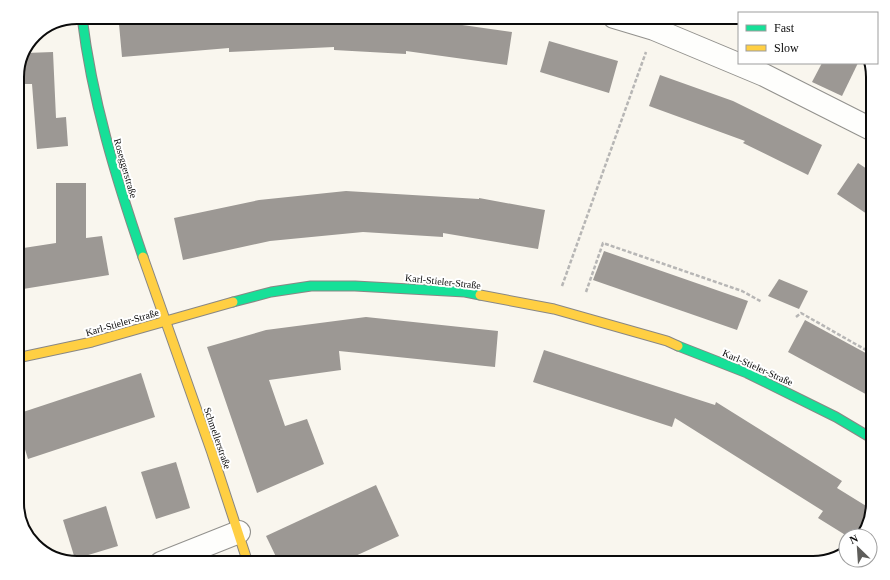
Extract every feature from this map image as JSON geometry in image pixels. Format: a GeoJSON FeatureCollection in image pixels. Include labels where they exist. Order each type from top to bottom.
{"type":"FeatureCollection","features":[{"type":"Feature","properties":{"kind":"street","name":"Roseggerstraße"},"geometry":{"type":"LineString","coordinates":[[83,24],[84,42],[97,104],[115,175],[166,321]]}},
{"type":"Feature","properties":{"kind":"street"},"geometry":{"type":"LineString","coordinates":[[637,24],[654,29],[764,75],[866,126]]}},
{"type":"Feature","properties":{"kind":"street","name":"Karl-Stieler-Straße"},"geometry":{"type":"LineString","coordinates":[[24,357],[92,342],[220,304],[271,292],[311,286],[355,286],[465,292],[554,310],[667,341],[747,373],[836,417],[866,435]]}},
{"type":"Feature","properties":{"kind":"street","name":"Schmellerstraße"},"geometry":{"type":"LineString","coordinates":[[166,321],[246,556]]}},
{"type":"Feature","properties":{"kind":"street"},"geometry":{"type":"LineString","coordinates":[[178,556],[239,532]]}},
{"type":"Feature","properties":{"kind":"path"},"geometry":{"type":"LineString","coordinates":[[554,310],[654,29]]}},
{"type":"Feature","properties":{"kind":"path"},"geometry":{"type":"LineString","coordinates":[[578,316],[603,243],[742,291],[762,302]]}},
{"type":"Feature","properties":{"kind":"path"},"geometry":{"type":"LineString","coordinates":[[796,317],[801,313],[866,350]]}},
{"type":"Feature","properties":{"kind":"building"},"geometry":{"type":"Polygon","coordinates":[[[119,24],[455,24],[512,32],[507,65],[406,51],[406,54],[334,50],[334,47],[229,52],[229,48],[122,57],[119,24]]]}},
{"type":"Feature","properties":{"kind":"building"},"geometry":{"type":"Polygon","coordinates":[[[549,41],[618,61],[609,93],[540,72],[549,41]]]}},
{"type":"Feature","properties":{"kind":"building"},"geometry":{"type":"Polygon","coordinates":[[[53,52],[56,118],[66,117],[68,146],[37,149],[32,84],[24,84],[26,63],[30,53],[53,52]]]}},
{"type":"Feature","properties":{"kind":"building"},"geometry":{"type":"Polygon","coordinates":[[[821,64],[858,64],[842,96],[812,82],[821,64]]]}},
{"type":"Feature","properties":{"kind":"building"},"geometry":{"type":"Polygon","coordinates":[[[660,75],[733,101],[822,145],[808,175],[743,143],[745,141],[649,106],[660,75]]]}},
{"type":"Feature","properties":{"kind":"building"},"geometry":{"type":"Polygon","coordinates":[[[858,163],[866,168],[866,213],[837,194],[858,163]]]}},
{"type":"Feature","properties":{"kind":"building"},"geometry":{"type":"Polygon","coordinates":[[[56,183],[86,183],[86,238],[102,236],[109,275],[24,289],[24,248],[56,243],[56,183]]]}},
{"type":"Feature","properties":{"kind":"building"},"geometry":{"type":"Polygon","coordinates":[[[346,191],[479,198],[545,210],[538,249],[443,233],[443,237],[363,232],[270,241],[183,260],[174,218],[259,200],[346,191]]]}},
{"type":"Feature","properties":{"kind":"building"},"geometry":{"type":"Polygon","coordinates":[[[604,251],[748,301],[737,330],[593,280],[604,251]]]}},
{"type":"Feature","properties":{"kind":"building"},"geometry":{"type":"Polygon","coordinates":[[[779,279],[808,291],[799,309],[768,296],[779,279]]]}},
{"type":"Feature","properties":{"kind":"building"},"geometry":{"type":"Polygon","coordinates":[[[366,317],[498,331],[495,367],[339,351],[341,370],[269,380],[285,426],[307,419],[324,464],[257,493],[207,347],[266,330],[366,317]]]}},
{"type":"Feature","properties":{"kind":"building"},"geometry":{"type":"Polygon","coordinates":[[[805,320],[866,353],[866,394],[788,352],[805,320]]]}},
{"type":"Feature","properties":{"kind":"building"},"geometry":{"type":"Polygon","coordinates":[[[544,350],[715,405],[716,402],[842,481],[837,488],[866,506],[861,526],[860,528],[838,528],[838,530],[818,518],[823,511],[675,418],[672,427],[533,382],[544,350]]]}},
{"type":"Feature","properties":{"kind":"building"},"geometry":{"type":"Polygon","coordinates":[[[141,373],[155,417],[28,459],[24,446],[24,412],[141,373]]]}},
{"type":"Feature","properties":{"kind":"building"},"geometry":{"type":"Polygon","coordinates":[[[176,462],[190,508],[156,519],[141,472],[176,462]]]}},
{"type":"Feature","properties":{"kind":"building"},"geometry":{"type":"Polygon","coordinates":[[[376,485],[399,536],[355,556],[276,556],[266,536],[376,485]]]}},
{"type":"Feature","properties":{"kind":"building"},"geometry":{"type":"Polygon","coordinates":[[[106,506],[118,546],[85,556],[74,556],[63,520],[106,506]]]}},
{"type":"Feature","properties":{"kind":"traffic: fast"},"geometry":{"type":"LineString","coordinates":[[83,24],[92,78],[106,138],[123,198],[143,257]]}},
{"type":"Feature","properties":{"kind":"traffic: fast"},"geometry":{"type":"LineString","coordinates":[[233,302],[271,292],[311,286],[355,286],[465,292],[480,295]]}},
{"type":"Feature","properties":{"kind":"traffic: fast"},"geometry":{"type":"LineString","coordinates":[[678,346],[747,373],[836,417],[866,435]]}},
{"type":"Feature","properties":{"kind":"traffic: slow"},"geometry":{"type":"LineString","coordinates":[[143,257],[212,453],[246,556]]}},
{"type":"Feature","properties":{"kind":"traffic: slow"},"geometry":{"type":"LineString","coordinates":[[480,295],[554,309],[667,341],[678,346]]}},
{"type":"Feature","properties":{"kind":"traffic: slow"},"geometry":{"type":"LineString","coordinates":[[24,357],[92,342],[233,302]]}}]}
